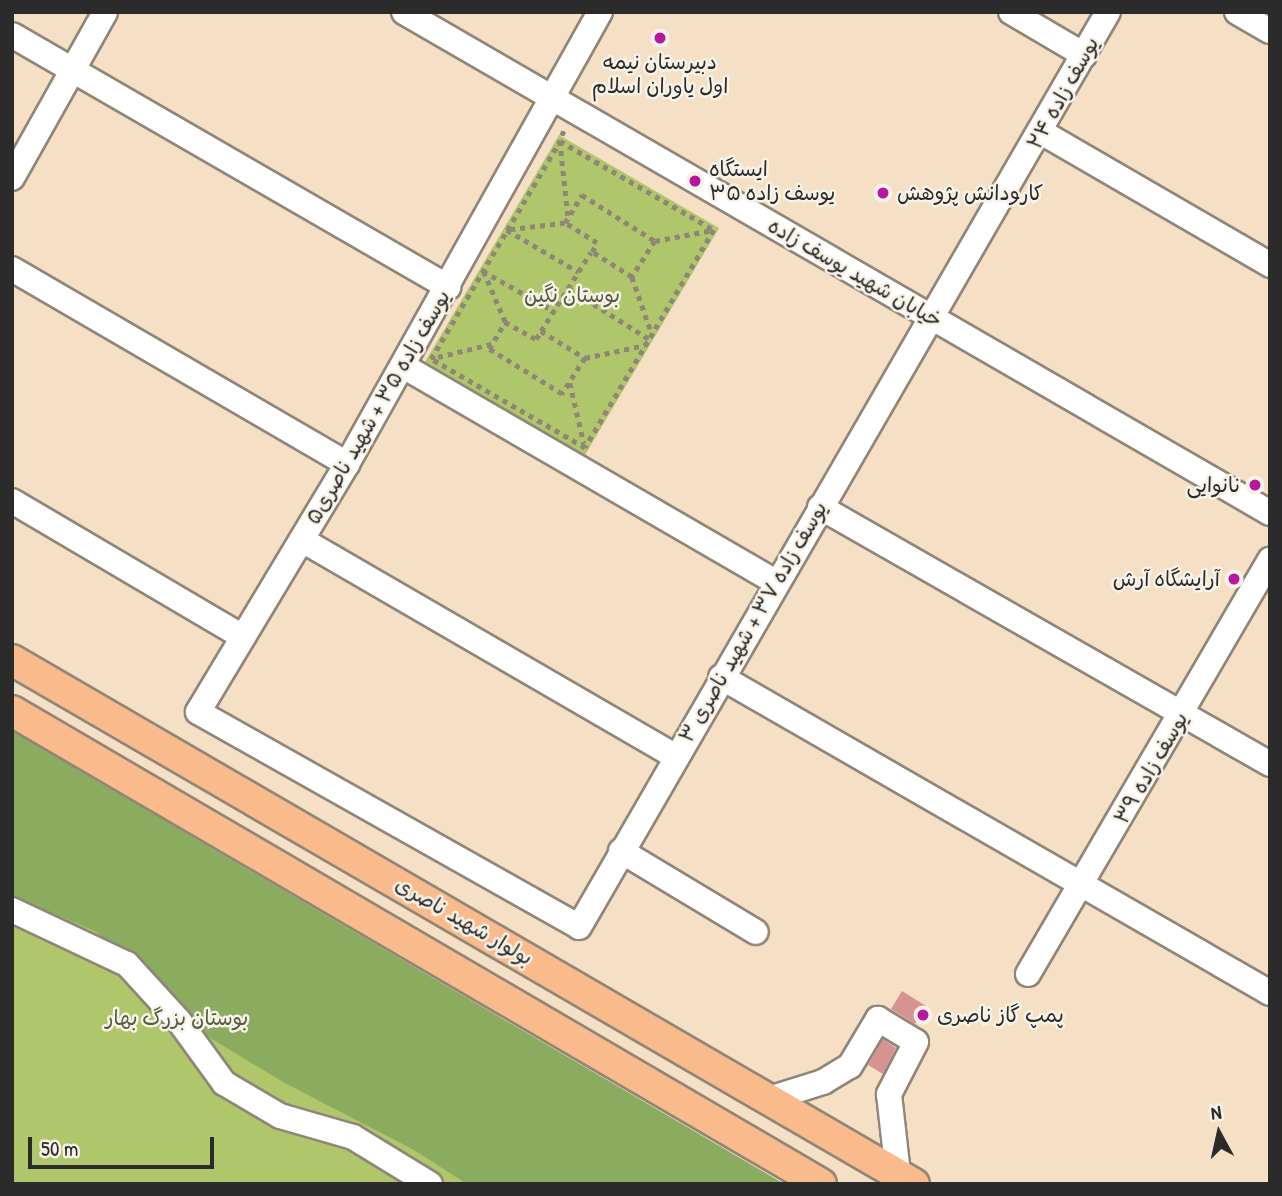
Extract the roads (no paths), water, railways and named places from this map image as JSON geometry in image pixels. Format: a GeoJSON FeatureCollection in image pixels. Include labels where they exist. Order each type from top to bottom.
{"type":"FeatureCollection","features":[{"type":"Feature","properties":{"kind":"main road","name":"بولوار شهید ناصری"},"geometry":{"type":"LineString","coordinates":[[12,660],[906,1179]]}},
{"type":"Feature","properties":{"kind":"main road"},"geometry":{"type":"LineString","coordinates":[[12,712],[821,1184]]}},
{"type":"Feature","properties":{"kind":"main road"},"geometry":{"type":"LineString","coordinates":[[483,987],[506,946]]}},
{"type":"Feature","properties":{"kind":"street"},"geometry":{"type":"LineString","coordinates":[[12,178],[74,62],[105,12]]}},
{"type":"Feature","properties":{"kind":"street","name":"خیابان شهید یوسف زاده"},"geometry":{"type":"LineString","coordinates":[[404,12],[934,319],[1268,507]]}},
{"type":"Feature","properties":{"kind":"street","name":"یوسف زاده ۳۵ + شهید ناصری۵"},"geometry":{"type":"LineString","coordinates":[[579,928],[198,712],[347,464],[600,12]]}},
{"type":"Feature","properties":{"kind":"street"},"geometry":{"type":"LineString","coordinates":[[1011,12],[1084,55]]}},
{"type":"Feature","properties":{"kind":"street","name":"یوسف زاده ۲۴"},"geometry":{"type":"LineString","coordinates":[[934,319],[1108,12]]}},
{"type":"Feature","properties":{"kind":"street"},"geometry":{"type":"LineString","coordinates":[[1237,12],[1270,31]]}},
{"type":"Feature","properties":{"kind":"street"},"geometry":{"type":"LineString","coordinates":[[12,35],[74,62],[448,286]]}},
{"type":"Feature","properties":{"kind":"street"},"geometry":{"type":"LineString","coordinates":[[1041,132],[1270,265]]}},
{"type":"Feature","properties":{"kind":"street"},"geometry":{"type":"LineString","coordinates":[[12,269],[347,464]]}},
{"type":"Feature","properties":{"kind":"street","name":"یوسف زاده ۳۷ + شهید ناصری ۳"},"geometry":{"type":"LineString","coordinates":[[579,928],[674,756],[934,319]]}},
{"type":"Feature","properties":{"kind":"street"},"geometry":{"type":"LineString","coordinates":[[403,366],[776,582]]}},
{"type":"Feature","properties":{"kind":"street"},"geometry":{"type":"LineString","coordinates":[[12,501],[243,636]]}},
{"type":"Feature","properties":{"kind":"street"},"geometry":{"type":"LineString","coordinates":[[820,507],[1270,764]]}},
{"type":"Feature","properties":{"kind":"street"},"geometry":{"type":"LineString","coordinates":[[302,540],[674,756]]}},
{"type":"Feature","properties":{"kind":"street","name":"یوسف زاده ۳۹"},"geometry":{"type":"LineString","coordinates":[[1028,974],[1184,713],[1270,560]]}},
{"type":"Feature","properties":{"kind":"street"},"geometry":{"type":"LineString","coordinates":[[721,677],[1084,883],[1270,993]]}},
{"type":"Feature","properties":{"kind":"street"},"geometry":{"type":"LineString","coordinates":[[621,851],[756,932]]}},
{"type":"Feature","properties":{"kind":"street"},"geometry":{"type":"LineString","coordinates":[[12,909],[127,964],[179,1021],[224,1083],[280,1116],[353,1137],[430,1184]]}},
{"type":"Feature","properties":{"kind":"street"},"geometry":{"type":"LineString","coordinates":[[769,1099],[822,1082],[850,1066],[878,1019],[916,1042],[889,1094],[890,1130],[906,1179]]}},
{"type":"Feature","properties":{"kind":"place","name":"دبیرستان نیمه اول یاوران اسلام"},"geometry":{"type":"Point","coordinates":[660,38]}},
{"type":"Feature","properties":{"kind":"place","name":"ایستگاه یوسف زاده ۳۵"},"geometry":{"type":"Point","coordinates":[695,181]}},
{"type":"Feature","properties":{"kind":"place","name":"کارودانش پژوهش"},"geometry":{"type":"Point","coordinates":[883,193]}},
{"type":"Feature","properties":{"kind":"place","name":"نانوایی"},"geometry":{"type":"Point","coordinates":[1255,485]}},
{"type":"Feature","properties":{"kind":"place","name":"آرایشگاه آرش"},"geometry":{"type":"Point","coordinates":[1234,579]}},
{"type":"Feature","properties":{"kind":"place","name":"پمپ گاز ناصری"},"geometry":{"type":"Point","coordinates":[923,1015]}},
{"type":"Feature","properties":{"kind":"park label","name":"بوستان نگین"},"geometry":{"type":"Point","coordinates":[572,295]}},
{"type":"Feature","properties":{"kind":"park label","name":"بوستان بزرگ بهار"},"geometry":{"type":"Point","coordinates":[177,1018]}}]}
